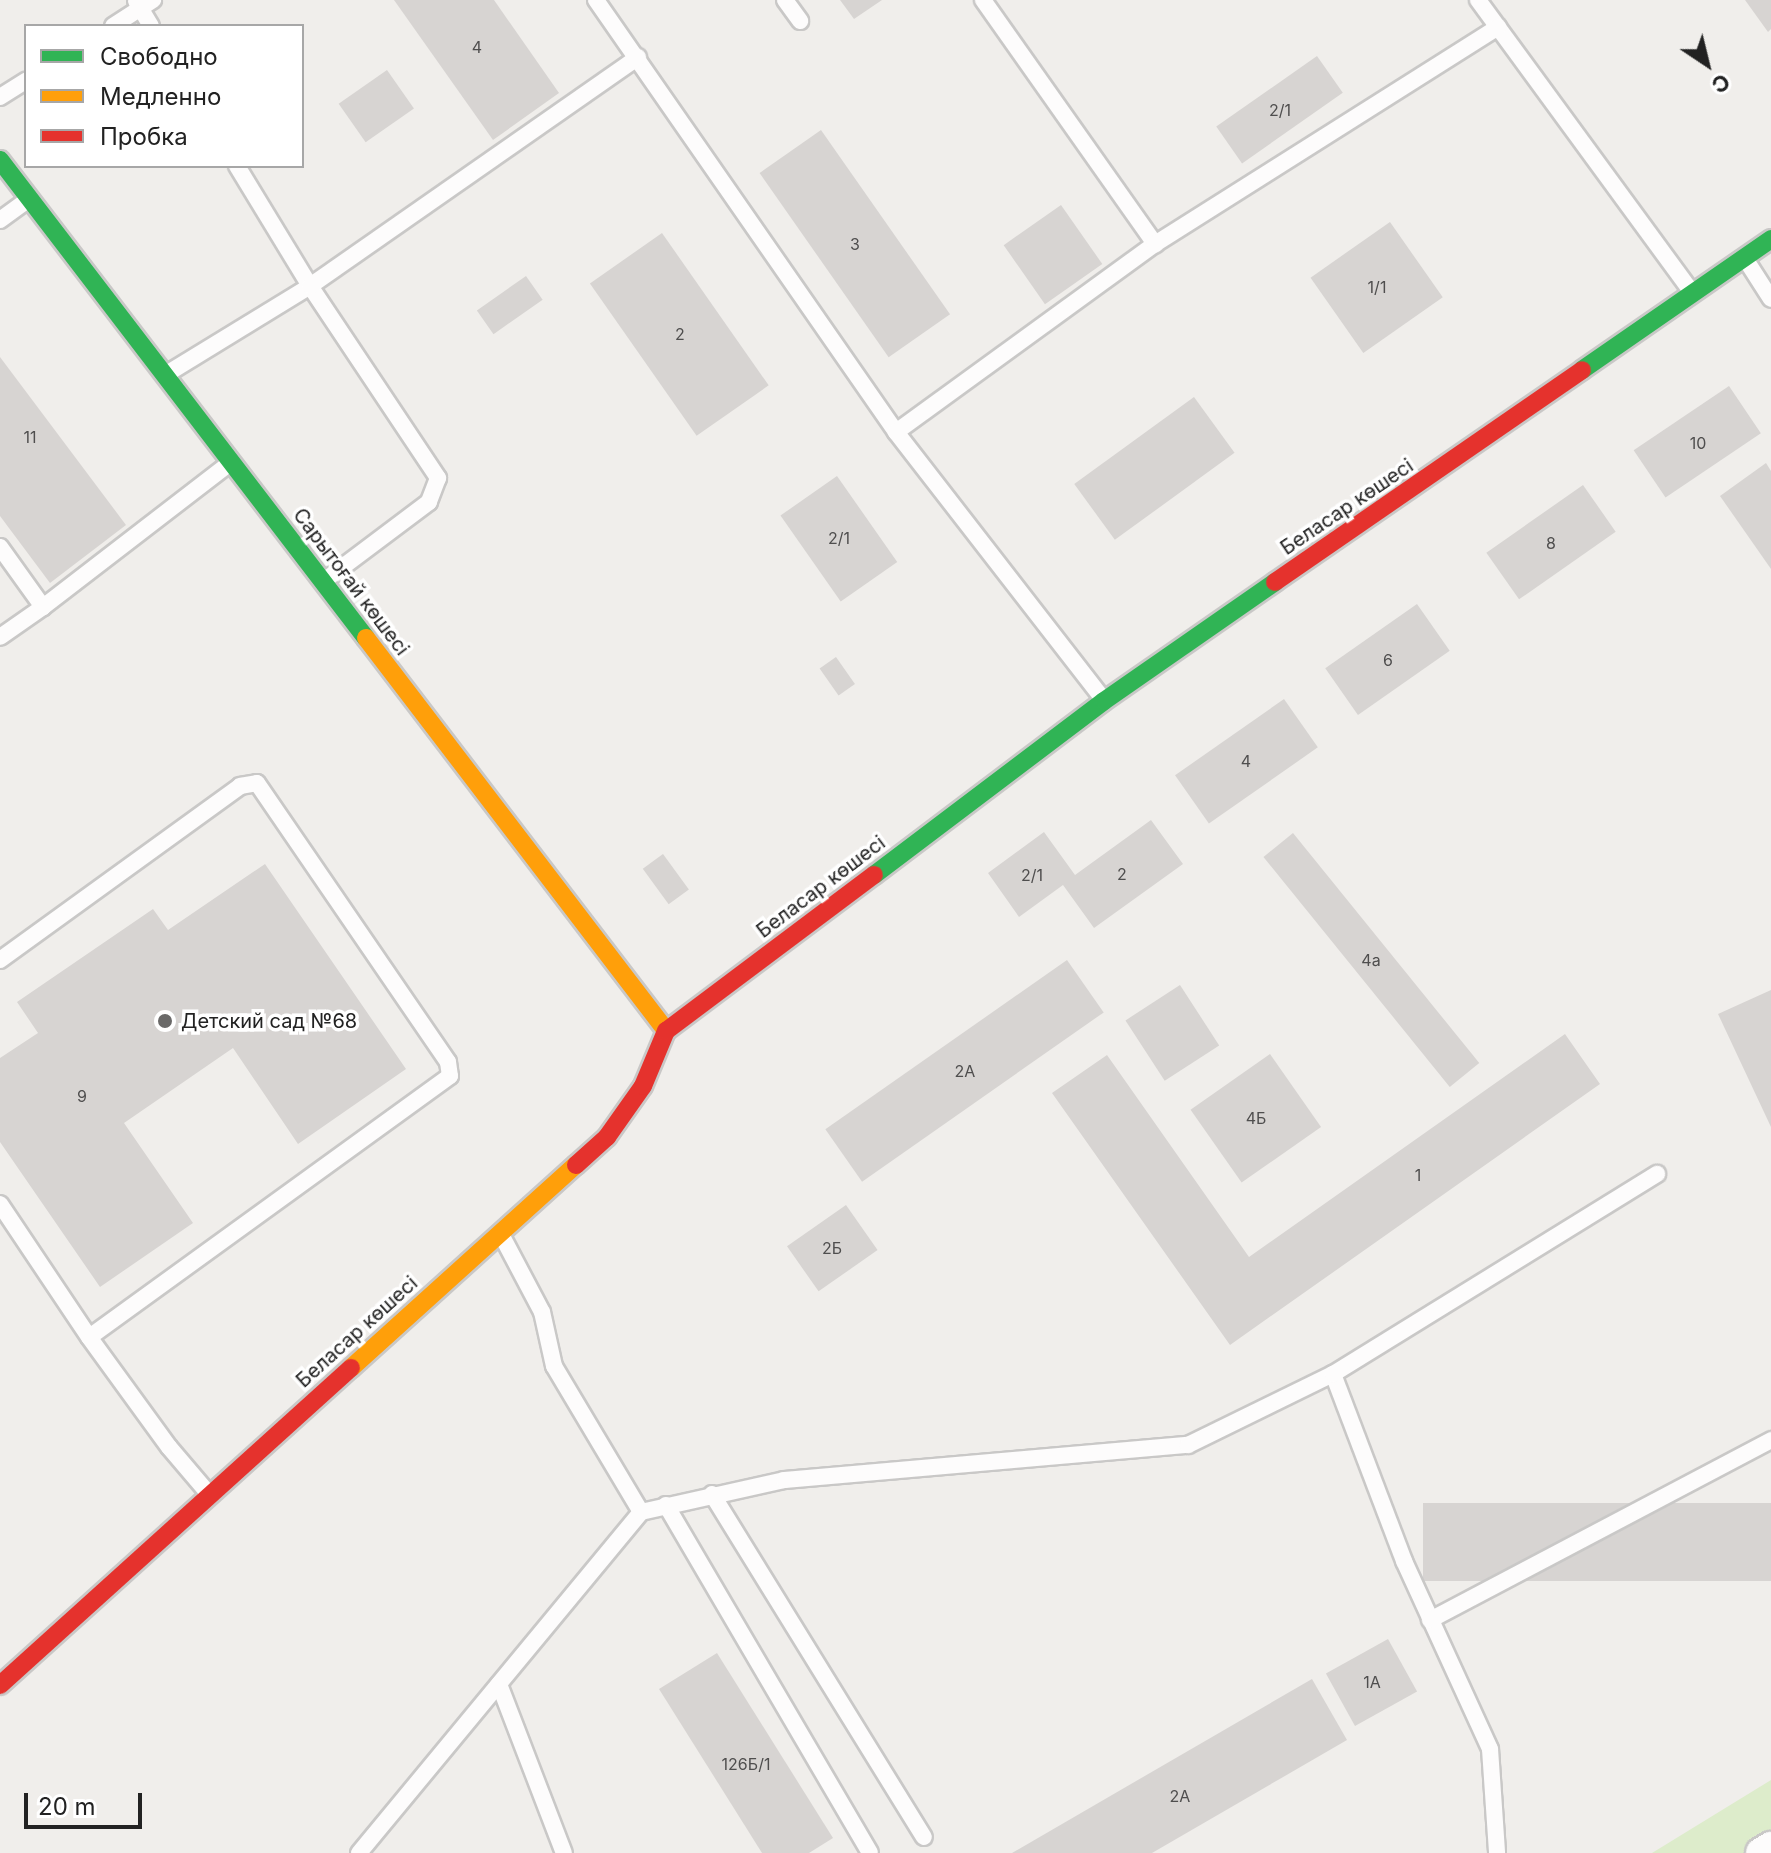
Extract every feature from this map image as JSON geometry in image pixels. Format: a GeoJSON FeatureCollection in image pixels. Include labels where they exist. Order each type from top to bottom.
{"type":"FeatureCollection","features":[{"type":"Feature","properties":{"kind":"street","name":"Сарытоғай көшесі"},"geometry":{"type":"LineString","coordinates":[[0,160],[666,1031]]}},
{"type":"Feature","properties":{"kind":"street","name":"Беласар көшесі"},"geometry":{"type":"LineString","coordinates":[[0,1685],[499,1231],[607,1137],[643,1086],[666,1031],[1104,701],[1694,296],[1771,239]]}},
{"type":"Feature","properties":{"kind":"street"},"geometry":{"type":"LineString","coordinates":[[1761,1853],[1771,1847]]}},
{"type":"Feature","properties":{"kind":"lane"},"geometry":{"type":"LineString","coordinates":[[596,0],[896,432],[1104,701]]}},
{"type":"Feature","properties":{"kind":"lane"},"geometry":{"type":"LineString","coordinates":[[785,0],[800,21]]}},
{"type":"Feature","properties":{"kind":"lane"},"geometry":{"type":"LineString","coordinates":[[983,0],[1155,244]]}},
{"type":"Feature","properties":{"kind":"lane"},"geometry":{"type":"LineString","coordinates":[[1478,0],[1694,296]]}},
{"type":"Feature","properties":{"kind":"lane"},"geometry":{"type":"LineString","coordinates":[[116,24],[143,3],[150,24]]}},
{"type":"Feature","properties":{"kind":"lane"},"geometry":{"type":"LineString","coordinates":[[896,432],[1155,244],[1498,27]]}},
{"type":"Feature","properties":{"kind":"lane"},"geometry":{"type":"LineString","coordinates":[[164,375],[310,286],[638,57]]}},
{"type":"Feature","properties":{"kind":"lane"},"geometry":{"type":"LineString","coordinates":[[0,97],[24,82]]}},
{"type":"Feature","properties":{"kind":"lane"},"geometry":{"type":"LineString","coordinates":[[238,168],[310,286],[438,478],[429,502],[322,581]]}},
{"type":"Feature","properties":{"kind":"lane"},"geometry":{"type":"LineString","coordinates":[[0,220],[30,198]]}},
{"type":"Feature","properties":{"kind":"lane"},"geometry":{"type":"LineString","coordinates":[[1745,258],[1771,299]]}},
{"type":"Feature","properties":{"kind":"lane"},"geometry":{"type":"LineString","coordinates":[[0,637],[231,463]]}},
{"type":"Feature","properties":{"kind":"lane"},"geometry":{"type":"LineString","coordinates":[[0,547],[43,607]]}},
{"type":"Feature","properties":{"kind":"lane"},"geometry":{"type":"LineString","coordinates":[[0,960],[240,786],[257,783],[448,1062],[450,1076],[89,1337]]}},
{"type":"Feature","properties":{"kind":"lane"},"geometry":{"type":"LineString","coordinates":[[359,1853],[641,1512],[784,1480],[1188,1445],[1333,1374],[1657,1174]]}},
{"type":"Feature","properties":{"kind":"lane"},"geometry":{"type":"LineString","coordinates":[[0,1204],[89,1337],[169,1447],[210,1495]]}},
{"type":"Feature","properties":{"kind":"lane"},"geometry":{"type":"LineString","coordinates":[[499,1231],[542,1312],[554,1366],[641,1512]]}},
{"type":"Feature","properties":{"kind":"lane"},"geometry":{"type":"LineString","coordinates":[[1333,1374],[1404,1561],[1490,1749],[1497,1853]]}},
{"type":"Feature","properties":{"kind":"lane"},"geometry":{"type":"LineString","coordinates":[[1430,1620],[1771,1440]]}},
{"type":"Feature","properties":{"kind":"lane"},"geometry":{"type":"LineString","coordinates":[[712,1494],[924,1837]]}},
{"type":"Feature","properties":{"kind":"lane"},"geometry":{"type":"LineString","coordinates":[[666,1505],[870,1853]]}},
{"type":"Feature","properties":{"kind":"lane"},"geometry":{"type":"LineString","coordinates":[[499,1684],[564,1853]]}},
{"type":"Feature","properties":{"kind":"green space"},"geometry":{"type":"Polygon","coordinates":[[[1771,1780],[1771,1853],[1652,1853],[1771,1780]]]}},
{"type":"Feature","properties":{"kind":"building"},"geometry":{"type":"Polygon","coordinates":[[[394,0],[494,0],[559,93],[493,140],[394,0]]]}},
{"type":"Feature","properties":{"kind":"building"},"geometry":{"type":"Polygon","coordinates":[[[840,0],[882,0],[854,19],[840,0]]]}},
{"type":"Feature","properties":{"kind":"building"},"geometry":{"type":"Polygon","coordinates":[[[1745,0],[1771,0],[1771,29],[1768,32],[1745,0]]]}},
{"type":"Feature","properties":{"kind":"building"},"geometry":{"type":"Polygon","coordinates":[[[1317,56],[1343,93],[1242,163],[1216,127],[1317,56]]]}},
{"type":"Feature","properties":{"kind":"building"},"geometry":{"type":"Polygon","coordinates":[[[387,70],[414,109],[366,142],[339,104],[387,70]]]}},
{"type":"Feature","properties":{"kind":"building"},"geometry":{"type":"Polygon","coordinates":[[[821,130],[950,314],[889,357],[760,173],[821,130]]]}},
{"type":"Feature","properties":{"kind":"building"},"geometry":{"type":"Polygon","coordinates":[[[1061,205],[1102,264],[1045,304],[1004,245],[1061,205]]]}},
{"type":"Feature","properties":{"kind":"building"},"geometry":{"type":"Polygon","coordinates":[[[1390,222],[1443,297],[1363,353],[1311,278],[1390,222]]]}},
{"type":"Feature","properties":{"kind":"building"},"geometry":{"type":"Polygon","coordinates":[[[662,233],[769,385],[697,436],[590,283],[662,233]]]}},
{"type":"Feature","properties":{"kind":"building"},"geometry":{"type":"Polygon","coordinates":[[[526,276],[543,300],[493,334],[477,310],[526,276]]]}},
{"type":"Feature","properties":{"kind":"building"},"geometry":{"type":"Polygon","coordinates":[[[0,357],[126,525],[50,583],[0,516],[0,357]]]}},
{"type":"Feature","properties":{"kind":"building"},"geometry":{"type":"Polygon","coordinates":[[[1729,386],[1761,433],[1666,498],[1634,450],[1729,386]]]}},
{"type":"Feature","properties":{"kind":"building"},"geometry":{"type":"Polygon","coordinates":[[[1194,397],[1235,453],[1115,540],[1074,484],[1194,397]]]}},
{"type":"Feature","properties":{"kind":"building"},"geometry":{"type":"Polygon","coordinates":[[[1766,463],[1771,471],[1771,569],[1720,496],[1766,463]]]}},
{"type":"Feature","properties":{"kind":"building"},"geometry":{"type":"Polygon","coordinates":[[[837,476],[897,562],[841,602],[780,516],[837,476]]]}},
{"type":"Feature","properties":{"kind":"building"},"geometry":{"type":"Polygon","coordinates":[[[1583,485],[1616,532],[1519,599],[1486,553],[1583,485]]]}},
{"type":"Feature","properties":{"kind":"building"},"geometry":{"type":"Polygon","coordinates":[[[1417,604],[1450,651],[1358,715],[1325,668],[1417,604]]]}},
{"type":"Feature","properties":{"kind":"building"},"geometry":{"type":"Polygon","coordinates":[[[836,657],[855,684],[839,696],[820,668],[836,657]]]}},
{"type":"Feature","properties":{"kind":"building"},"geometry":{"type":"Polygon","coordinates":[[[1284,699],[1318,747],[1209,824],[1175,775],[1284,699]]]}},
{"type":"Feature","properties":{"kind":"building"},"geometry":{"type":"Polygon","coordinates":[[[1151,820],[1183,864],[1094,928],[1063,885],[1019,917],[988,873],[1044,832],[1075,875],[1151,820]]]}},
{"type":"Feature","properties":{"kind":"building"},"geometry":{"type":"Polygon","coordinates":[[[1293,833],[1479,1063],[1450,1087],[1263,857],[1293,833]]]}},
{"type":"Feature","properties":{"kind":"building"},"geometry":{"type":"Polygon","coordinates":[[[663,854],[689,890],[669,904],[643,869],[663,854]]]}},
{"type":"Feature","properties":{"kind":"building"},"geometry":{"type":"Polygon","coordinates":[[[265,864],[406,1069],[298,1144],[233,1048],[124,1123],[193,1223],[100,1287],[0,1142],[0,1058],[38,1033],[17,1002],[153,909],[168,930],[265,864]]]}},
{"type":"Feature","properties":{"kind":"building"},"geometry":{"type":"Polygon","coordinates":[[[1067,960],[1104,1012],[862,1182],[825,1129],[1067,960]]]}},
{"type":"Feature","properties":{"kind":"building"},"geometry":{"type":"Polygon","coordinates":[[[1180,985],[1219,1045],[1165,1081],[1125,1020],[1180,985]]]}},
{"type":"Feature","properties":{"kind":"building"},"geometry":{"type":"Polygon","coordinates":[[[1771,990],[1771,1127],[1718,1014],[1771,990]]]}},
{"type":"Feature","properties":{"kind":"building"},"geometry":{"type":"Polygon","coordinates":[[[1565,1034],[1600,1084],[1230,1345],[1052,1093],[1107,1055],[1249,1257],[1565,1034]]]}},
{"type":"Feature","properties":{"kind":"building"},"geometry":{"type":"Polygon","coordinates":[[[1270,1054],[1321,1127],[1242,1183],[1191,1110],[1270,1054]]]}},
{"type":"Feature","properties":{"kind":"building"},"geometry":{"type":"Polygon","coordinates":[[[846,1205],[878,1250],[819,1291],[787,1246],[846,1205]]]}},
{"type":"Feature","properties":{"kind":"building"},"geometry":{"type":"Polygon","coordinates":[[[1423,1503],[1771,1503],[1771,1581],[1423,1581],[1423,1503]]]}},
{"type":"Feature","properties":{"kind":"building"},"geometry":{"type":"Polygon","coordinates":[[[1388,1639],[1417,1691],[1355,1726],[1326,1673],[1388,1639]]]}},
{"type":"Feature","properties":{"kind":"building"},"geometry":{"type":"Polygon","coordinates":[[[717,1653],[833,1838],[809,1853],[762,1853],[659,1689],[717,1653]]]}},
{"type":"Feature","properties":{"kind":"building"},"geometry":{"type":"Polygon","coordinates":[[[1312,1679],[1347,1740],[1152,1853],[1012,1853],[1312,1679]]]}},
{"type":"Feature","properties":{"kind":"traffic: fast"},"geometry":{"type":"LineString","coordinates":[[0,160],[366,638]]}},
{"type":"Feature","properties":{"kind":"traffic: fast"},"geometry":{"type":"LineString","coordinates":[[1582,370],[1771,239]]}},
{"type":"Feature","properties":{"kind":"traffic: fast"},"geometry":{"type":"LineString","coordinates":[[874,875],[1104,701],[1275,582]]}},
{"type":"Feature","properties":{"kind":"traffic: slow"},"geometry":{"type":"LineString","coordinates":[[366,638],[666,1031]]}},
{"type":"Feature","properties":{"kind":"traffic: slow"},"geometry":{"type":"LineString","coordinates":[[351,1368],[576,1165]]}},
{"type":"Feature","properties":{"kind":"traffic: jam"},"geometry":{"type":"LineString","coordinates":[[1275,582],[1582,370]]}},
{"type":"Feature","properties":{"kind":"traffic: jam"},"geometry":{"type":"LineString","coordinates":[[576,1165],[607,1137],[643,1086],[666,1031],[874,875]]}},
{"type":"Feature","properties":{"kind":"traffic: jam"},"geometry":{"type":"LineString","coordinates":[[0,1685],[351,1368]]}},
{"type":"Feature","properties":{"kind":"place","name":"Детский сад №68"},"geometry":{"type":"Point","coordinates":[165,1021]}}]}
